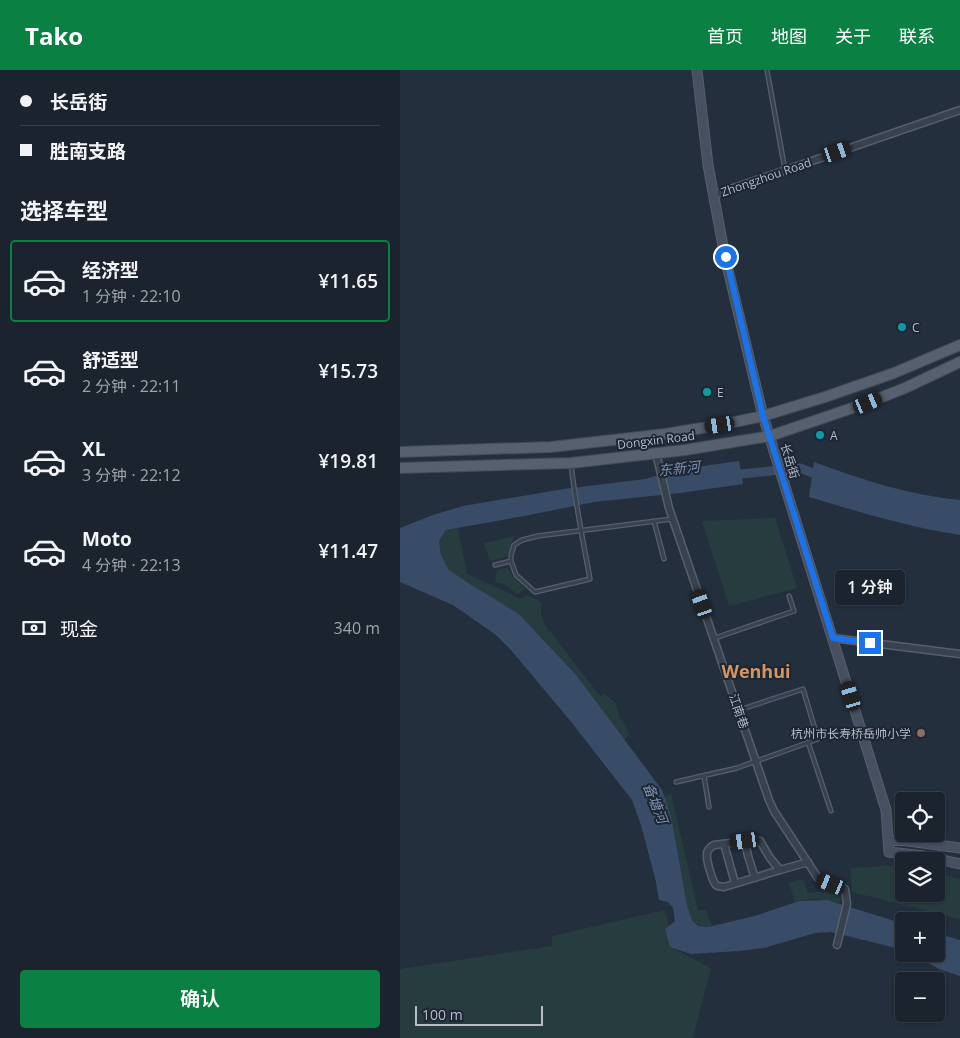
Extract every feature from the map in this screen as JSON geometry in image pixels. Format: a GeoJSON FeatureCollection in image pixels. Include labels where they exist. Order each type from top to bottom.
{"type":"FeatureCollection","features":[{"type":"Feature","properties":{"kind":"main road","name":"Dongxin Road"},"geometry":{"type":"LineString","coordinates":[[400,452],[551,447],[665,434],[720,425],[763,416],[825,398],[960,345]]}},
{"type":"Feature","properties":{"kind":"main road","name":"Dongxin Road"},"geometry":{"type":"LineString","coordinates":[[400,468],[571,463],[656,453],[770,436],[868,403],[960,362]]}},
{"type":"Feature","properties":{"kind":"street","name":"长岳街"},"geometry":{"type":"LineString","coordinates":[[697,70],[713,195],[763,416],[886,810],[889,852],[924,856],[960,864]]}},
{"type":"Feature","properties":{"kind":"street","name":"Zhongzhou Road"},"geometry":{"type":"LineString","coordinates":[[713,195],[960,110]]}},
{"type":"Feature","properties":{"kind":"street","name":"江南巷"},"geometry":{"type":"LineString","coordinates":[[656,453],[669,508],[769,800],[774,811],[818,878],[845,889],[847,904],[836,945]]}},
{"type":"Feature","properties":{"kind":"street"},"geometry":{"type":"LineString","coordinates":[[833,638],[960,654]]}},
{"type":"Feature","properties":{"kind":"street"},"geometry":{"type":"LineString","coordinates":[[780,870],[760,841],[754,840],[714,845],[707,852],[714,882],[716,885],[724,887],[808,862]]}},
{"type":"Feature","properties":{"kind":"street"},"geometry":{"type":"LineString","coordinates":[[888,840],[960,848]]}},
{"type":"Feature","properties":{"kind":"street"},"geometry":{"type":"LineString","coordinates":[[746,841],[755,878]]}},
{"type":"Feature","properties":{"kind":"street"},"geometry":{"type":"LineString","coordinates":[[724,844],[736,884]]}},
{"type":"Feature","properties":{"kind":"lane"},"geometry":{"type":"LineString","coordinates":[[767,70],[785,170]]}},
{"type":"Feature","properties":{"kind":"lane"},"geometry":{"type":"LineString","coordinates":[[571,463],[573,483],[582,530],[590,579],[535,592],[516,575],[511,560],[514,545],[522,540],[538,536],[582,530],[673,519]]}},
{"type":"Feature","properties":{"kind":"lane"},"geometry":{"type":"LineString","coordinates":[[654,521],[664,559]]}},
{"type":"Feature","properties":{"kind":"lane"},"geometry":{"type":"LineString","coordinates":[[495,565],[511,560]]}},
{"type":"Feature","properties":{"kind":"lane"},"geometry":{"type":"LineString","coordinates":[[714,638],[794,611],[789,596]]}},
{"type":"Feature","properties":{"kind":"lane"},"geometry":{"type":"LineString","coordinates":[[676,782],[738,768],[818,739],[802,689],[739,710]]}},
{"type":"Feature","properties":{"kind":"lane"},"geometry":{"type":"LineString","coordinates":[[808,742],[831,811]]}},
{"type":"Feature","properties":{"kind":"lane"},"geometry":{"type":"LineString","coordinates":[[704,776],[709,807]]}},
{"type":"Feature","properties":{"kind":"green space"},"geometry":{"type":"Polygon","coordinates":[[[775,518],[797,588],[729,606],[702,521],[775,518]]]}},
{"type":"Feature","properties":{"kind":"green space"},"geometry":{"type":"Polygon","coordinates":[[[458,528],[467,574],[521,599],[527,595],[541,602],[541,614],[545,625],[600,696],[605,694],[616,703],[619,716],[630,734],[624,740],[577,676],[519,614],[449,570],[441,555],[439,541],[446,530],[458,528]]]}},
{"type":"Feature","properties":{"kind":"green space"},"geometry":{"type":"Polygon","coordinates":[[[514,536],[507,557],[490,561],[484,543],[514,536]]]}},
{"type":"Feature","properties":{"kind":"green space"},"geometry":{"type":"Polygon","coordinates":[[[508,567],[513,577],[525,589],[517,594],[504,584],[495,582],[497,571],[508,567]]]}},
{"type":"Feature","properties":{"kind":"green space"},"geometry":{"type":"Polygon","coordinates":[[[671,794],[698,910],[706,910],[712,926],[703,927],[698,925],[689,913],[675,839],[664,796],[671,794]]]}},
{"type":"Feature","properties":{"kind":"green space"},"geometry":{"type":"Polygon","coordinates":[[[895,866],[895,902],[945,902],[945,875],[960,879],[960,919],[945,915],[945,912],[932,912],[852,892],[850,868],[895,866]]]}},
{"type":"Feature","properties":{"kind":"green space"},"geometry":{"type":"Polygon","coordinates":[[[803,879],[808,893],[828,891],[841,897],[840,904],[818,899],[795,902],[789,883],[803,879]]]}},
{"type":"Feature","properties":{"kind":"green space"},"geometry":{"type":"Polygon","coordinates":[[[665,910],[674,949],[711,968],[693,1038],[400,1038],[400,969],[552,946],[552,936],[665,910]]]}},
{"type":"Feature","properties":{"kind":"water","name":"备塘河"},"geometry":{"type":"Polygon","coordinates":[[[739,461],[743,484],[594,502],[446,530],[439,541],[441,555],[449,570],[519,614],[577,676],[662,790],[671,817],[687,906],[692,920],[698,926],[708,927],[755,916],[799,901],[827,900],[895,921],[895,948],[831,932],[815,933],[764,948],[739,951],[691,954],[670,947],[665,929],[675,921],[673,908],[668,902],[659,900],[641,825],[632,800],[572,723],[511,650],[496,635],[453,605],[400,582],[400,528],[463,506],[564,489],[645,479],[682,469],[739,461]]]}},
{"type":"Feature","properties":{"kind":"water"},"geometry":{"type":"Polygon","coordinates":[[[814,462],[886,486],[941,498],[960,500],[960,535],[865,514],[809,497],[814,462]]]}},
{"type":"Feature","properties":{"kind":"water"},"geometry":{"type":"Polygon","coordinates":[[[945,936],[960,940],[960,976],[939,969],[927,962],[945,962],[945,936]]]}},
{"type":"Feature","properties":{"kind":"waterway","name":"东新河"},"geometry":{"type":"LineString","coordinates":[[731,475],[800,468],[823,477]]}},
{"type":"Feature","properties":{"kind":"place","name":"C"},"geometry":{"type":"Point","coordinates":[902,327]}},
{"type":"Feature","properties":{"kind":"place","name":"E"},"geometry":{"type":"Point","coordinates":[707,392]}},
{"type":"Feature","properties":{"kind":"place","name":"A"},"geometry":{"type":"Point","coordinates":[820,435]}},
{"type":"Feature","properties":{"kind":"place","name":"杭州市长寿桥岳帅小学"},"geometry":{"type":"Point","coordinates":[921,733]}},
{"type":"Feature","properties":{"kind":"district","name":"Wenhui"},"geometry":{"type":"Point","coordinates":[756,671]}},
{"type":"Feature","properties":{"kind":"route"},"geometry":{"type":"LineString","coordinates":[[726,257],[763,416],[833,638],[870,643]]}}]}
